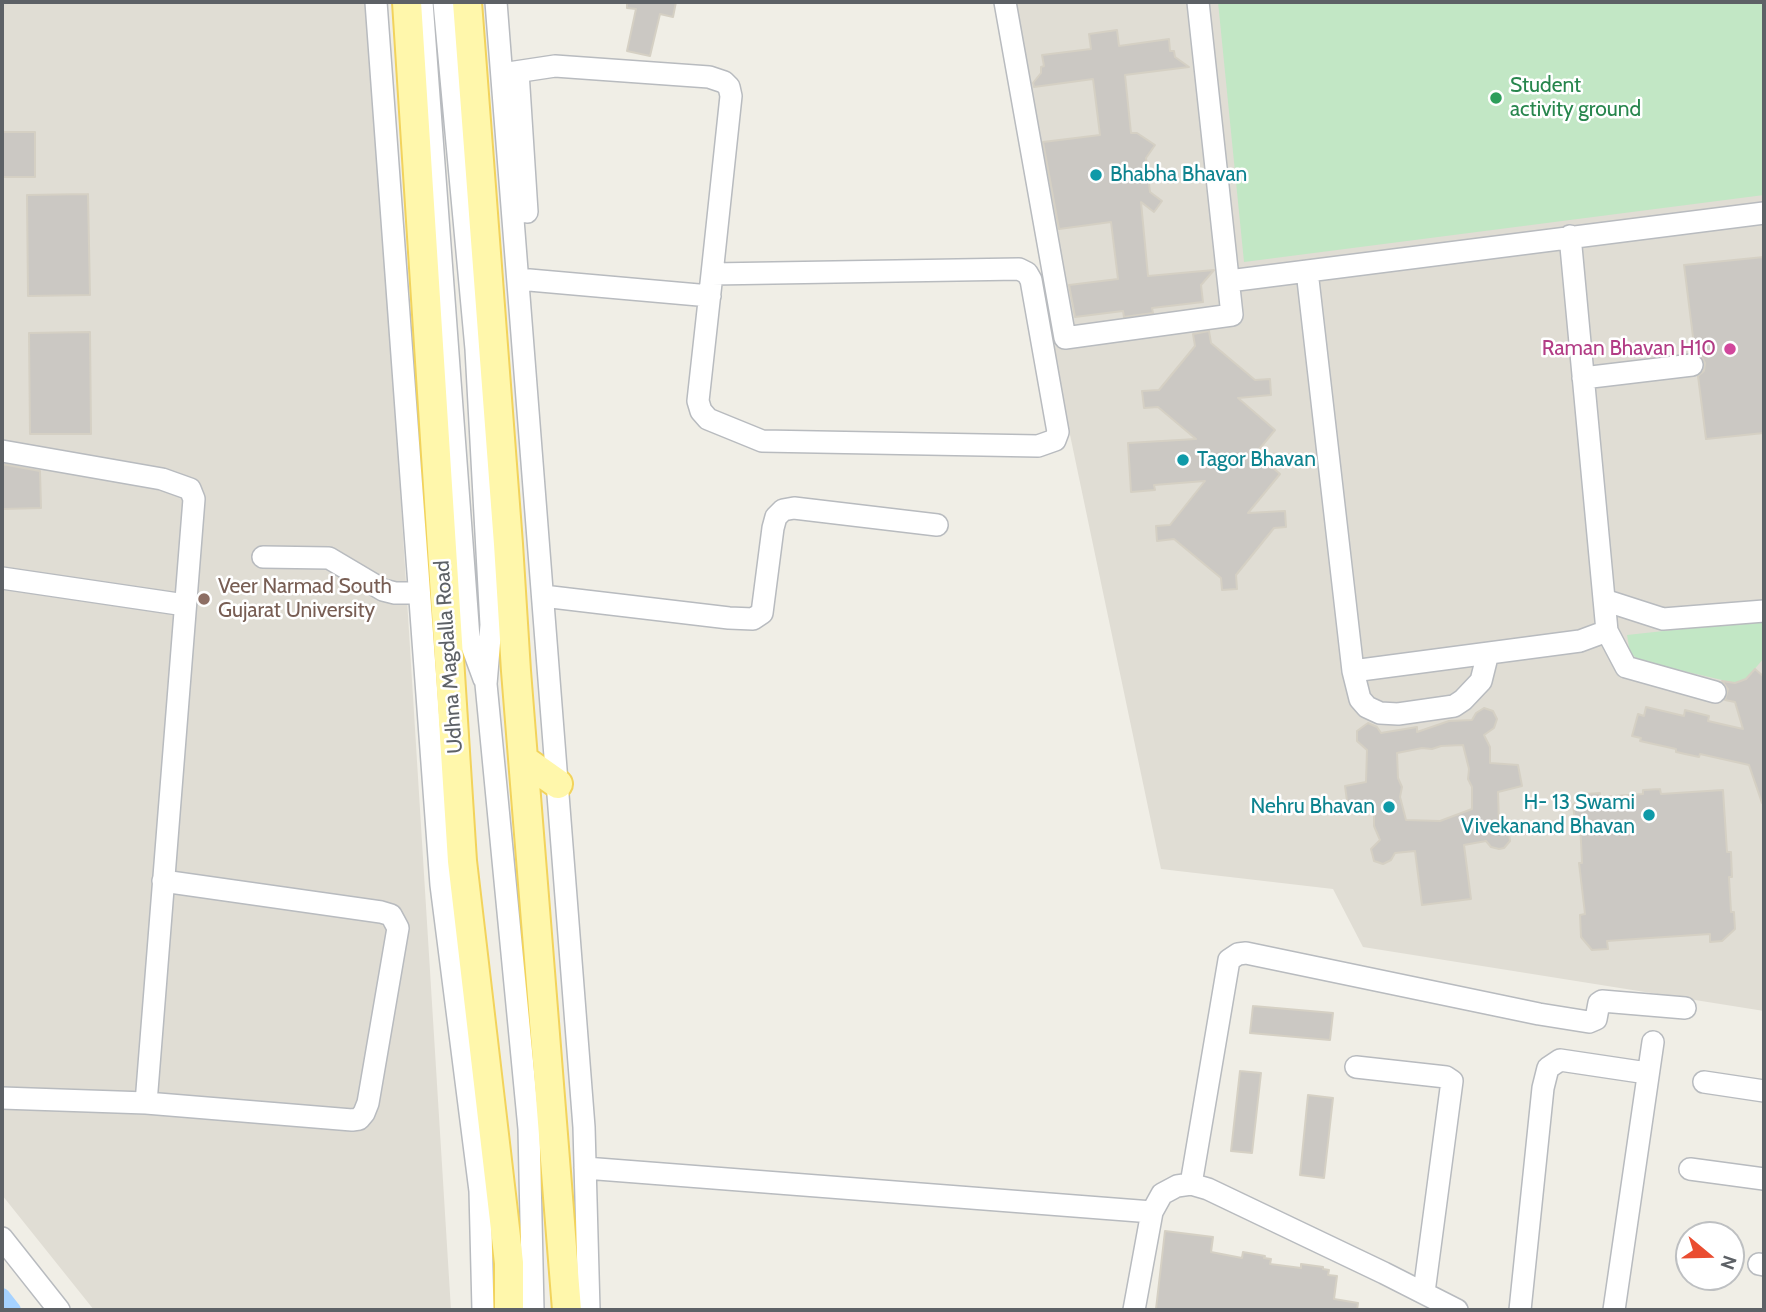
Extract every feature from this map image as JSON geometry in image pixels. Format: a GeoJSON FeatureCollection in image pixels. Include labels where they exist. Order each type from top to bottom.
{"type":"FeatureCollection","features":[{"type":"Feature","properties":{"kind":"main road","name":"Udhna Magdalla Road"},"geometry":{"type":"LineString","coordinates":[[407,2],[463,861],[509,1263],[509,1310]]}},
{"type":"Feature","properties":{"kind":"main road"},"geometry":{"type":"LineString","coordinates":[[467,2],[567,1310]]}},
{"type":"Feature","properties":{"kind":"main road"},"geometry":{"type":"LineString","coordinates":[[524,760],[558,784]]}},
{"type":"Feature","properties":{"kind":"street"},"geometry":{"type":"LineString","coordinates":[[376,2],[440,885],[480,1191],[483,1310]]}},
{"type":"Feature","properties":{"kind":"street"},"geometry":{"type":"LineString","coordinates":[[422,2],[469,638],[486,684]]}},
{"type":"Feature","properties":{"kind":"street"},"geometry":{"type":"LineString","coordinates":[[444,2],[477,349],[491,625],[486,684],[530,1129],[533,1310]]}},
{"type":"Feature","properties":{"kind":"street"},"geometry":{"type":"LineString","coordinates":[[496,2],[510,73],[525,280],[543,596],[583,1126],[589,1310]]}},
{"type":"Feature","properties":{"kind":"street"},"geometry":{"type":"LineString","coordinates":[[1004,2],[1065,338],[1232,315],[1198,2]]}},
{"type":"Feature","properties":{"kind":"street"},"geometry":{"type":"LineString","coordinates":[[510,73],[555,66],[709,77],[724,82],[729,87],[731,96],[698,401],[701,411],[708,419],[751,437],[776,441],[1038,446],[1055,440],[1058,432],[1031,280],[1027,273],[1019,269],[712,274]]}},
{"type":"Feature","properties":{"kind":"street"},"geometry":{"type":"LineString","coordinates":[[1228,281],[1764,213]]}},
{"type":"Feature","properties":{"kind":"street"},"geometry":{"type":"LineString","coordinates":[[1570,236],[1607,631],[1626,667],[1714,692]]}},
{"type":"Feature","properties":{"kind":"street"},"geometry":{"type":"LineString","coordinates":[[1307,271],[1353,671],[1360,699],[1367,707],[1380,713],[1398,714],[1454,706],[1481,681],[1489,653]]}},
{"type":"Feature","properties":{"kind":"street"},"geometry":{"type":"LineString","coordinates":[[525,280],[710,296]]}},
{"type":"Feature","properties":{"kind":"street"},"geometry":{"type":"LineString","coordinates":[[1583,378],[1692,365]]}},
{"type":"Feature","properties":{"kind":"street"},"geometry":{"type":"LineString","coordinates":[[2,451],[162,479],[190,489],[194,499],[146,1103]]}},
{"type":"Feature","properties":{"kind":"street"},"geometry":{"type":"LineString","coordinates":[[543,596],[753,619],[762,613],[773,528],[776,517],[783,510],[794,508],[937,525]]}},
{"type":"Feature","properties":{"kind":"street"},"geometry":{"type":"LineString","coordinates":[[264,557],[329,558],[383,590],[419,593]]}},
{"type":"Feature","properties":{"kind":"street"},"geometry":{"type":"LineString","coordinates":[[2,578],[185,605]]}},
{"type":"Feature","properties":{"kind":"street"},"geometry":{"type":"LineString","coordinates":[[1604,600],[1663,619],[1764,611]]}},
{"type":"Feature","properties":{"kind":"street"},"geometry":{"type":"LineString","coordinates":[[1353,671],[1580,641],[1607,631]]}},
{"type":"Feature","properties":{"kind":"street"},"geometry":{"type":"LineString","coordinates":[[2,1098],[146,1103],[359,1119],[368,1103],[398,928],[391,915],[163,881]]}},
{"type":"Feature","properties":{"kind":"street"},"geometry":{"type":"LineString","coordinates":[[1191,1184],[1229,960],[1233,956],[1246,953],[1589,1022],[1596,1019],[1599,1003],[1602,1002],[1685,1008]]}},
{"type":"Feature","properties":{"kind":"street"},"geometry":{"type":"LineString","coordinates":[[1614,1310],[1653,1042]]}},
{"type":"Feature","properties":{"kind":"street"},"geometry":{"type":"LineString","coordinates":[[1520,1310],[1543,1088],[1548,1068],[1560,1060],[1647,1073]]}},
{"type":"Feature","properties":{"kind":"street"},"geometry":{"type":"LineString","coordinates":[[1356,1068],[1446,1077],[1452,1081],[1424,1292]]}},
{"type":"Feature","properties":{"kind":"street"},"geometry":{"type":"LineString","coordinates":[[1704,1082],[1764,1091]]}},
{"type":"Feature","properties":{"kind":"street"},"geometry":{"type":"LineString","coordinates":[[584,1168],[1152,1212]]}},
{"type":"Feature","properties":{"kind":"street"},"geometry":{"type":"LineString","coordinates":[[1690,1169],[1764,1179]]}},
{"type":"Feature","properties":{"kind":"street"},"geometry":{"type":"LineString","coordinates":[[1134,1310],[1152,1212],[1162,1194],[1177,1186],[1191,1184],[1208,1189],[1457,1310]]}},
{"type":"Feature","properties":{"kind":"street"},"geometry":{"type":"LineString","coordinates":[[2,1238],[59,1310]]}},
{"type":"Feature","properties":{"kind":"shaded area","name":"Veer Narmad South Gujarat University"},"geometry":{"type":"Polygon","coordinates":[[[2,2],[370,2],[451,1310],[94,1310],[2,1195],[2,2]]]}},
{"type":"Feature","properties":{"kind":"shaded area"},"geometry":{"type":"Polygon","coordinates":[[[998,2],[1764,2],[1764,1011],[1363,947],[1333,889],[1161,869],[1065,411],[998,2]]]}},
{"type":"Feature","properties":{"kind":"green space","name":"Student activity ground"},"geometry":{"type":"Polygon","coordinates":[[[1218,2],[1764,2],[1764,195],[1244,262],[1218,2]]]}},
{"type":"Feature","properties":{"kind":"green space"},"geometry":{"type":"Polygon","coordinates":[[[1764,620],[1764,658],[1746,679],[1735,683],[1640,661],[1630,653],[1627,635],[1764,620]]]}},
{"type":"Feature","properties":{"kind":"building"},"geometry":{"type":"Polygon","coordinates":[[[627,2],[676,2],[673,17],[660,14],[650,56],[627,51],[636,9],[627,8],[627,2]]]}},
{"type":"Feature","properties":{"kind":"building","name":"Bhabha Bhavan"},"geometry":{"type":"Polygon","coordinates":[[[1117,30],[1119,46],[1169,39],[1170,51],[1174,51],[1175,57],[1189,67],[1125,75],[1131,133],[1137,133],[1155,145],[1146,158],[1150,192],[1162,201],[1154,212],[1141,202],[1148,276],[1214,270],[1201,285],[1203,302],[1152,308],[1153,313],[1124,317],[1123,311],[1075,317],[1069,285],[1118,279],[1111,222],[1059,229],[1043,142],[1100,135],[1093,79],[1034,87],[1033,83],[1044,66],[1042,55],[1091,49],[1089,34],[1117,30]]]}},
{"type":"Feature","properties":{"kind":"building"},"geometry":{"type":"Polygon","coordinates":[[[2,132],[35,132],[35,177],[2,177],[2,132]]]}},
{"type":"Feature","properties":{"kind":"building"},"geometry":{"type":"Polygon","coordinates":[[[88,194],[90,295],[28,296],[27,195],[88,194]]]}},
{"type":"Feature","properties":{"kind":"building","name":"Raman Bhavan H10"},"geometry":{"type":"Polygon","coordinates":[[[1764,257],[1764,433],[1706,439],[1698,376],[1704,371],[1705,363],[1702,357],[1695,353],[1684,265],[1764,257]]]}},
{"type":"Feature","properties":{"kind":"building","name":"Tagor Bhavan"},"geometry":{"type":"Polygon","coordinates":[[[1209,331],[1211,343],[1255,380],[1270,379],[1271,395],[1238,398],[1275,430],[1256,453],[1280,474],[1248,513],[1285,511],[1286,527],[1274,528],[1236,575],[1237,589],[1222,590],[1221,578],[1174,539],[1157,541],[1156,526],[1170,525],[1205,481],[1154,485],[1155,490],[1131,492],[1128,443],[1196,439],[1158,407],[1144,408],[1142,391],[1159,390],[1195,346],[1193,334],[1209,331]]]}},
{"type":"Feature","properties":{"kind":"building"},"geometry":{"type":"Polygon","coordinates":[[[90,332],[91,434],[30,434],[29,333],[90,332]]]}},
{"type":"Feature","properties":{"kind":"building"},"geometry":{"type":"Polygon","coordinates":[[[2,464],[40,471],[41,508],[2,509],[2,464]]]}},
{"type":"Feature","properties":{"kind":"building"},"geometry":{"type":"Polygon","coordinates":[[[1755,669],[1764,677],[1764,803],[1749,765],[1700,754],[1699,757],[1676,752],[1676,749],[1640,741],[1641,738],[1632,736],[1638,714],[1644,716],[1646,707],[1684,716],[1685,710],[1709,716],[1708,721],[1743,729],[1735,702],[1725,700],[1728,689],[1722,681],[1735,683],[1746,679],[1755,669]]]}},
{"type":"Feature","properties":{"kind":"building","name":"Nehru Bhavan"},"geometry":{"type":"Polygon","coordinates":[[[1484,708],[1493,711],[1497,719],[1494,728],[1484,735],[1490,747],[1490,763],[1518,765],[1522,786],[1498,792],[1499,824],[1509,832],[1510,841],[1504,848],[1499,849],[1491,847],[1486,841],[1464,845],[1471,899],[1422,905],[1415,851],[1395,853],[1391,860],[1383,864],[1374,861],[1371,849],[1380,840],[1374,826],[1374,810],[1348,808],[1345,786],[1366,782],[1367,750],[1357,741],[1357,731],[1368,723],[1377,727],[1381,733],[1417,727],[1417,732],[1449,721],[1472,720],[1476,713],[1484,708]],[[1463,745],[1397,753],[1398,778],[1402,787],[1400,797],[1406,820],[1440,821],[1472,809],[1469,769],[1463,745]]]}},
{"type":"Feature","properties":{"kind":"building","name":"H- 13 Swami Vivekanand Bhavan"},"geometry":{"type":"Polygon","coordinates":[[[1660,789],[1661,794],[1723,790],[1727,852],[1731,852],[1732,877],[1729,877],[1735,929],[1722,941],[1710,942],[1710,934],[1650,938],[1607,941],[1608,949],[1592,950],[1581,937],[1580,915],[1585,914],[1579,863],[1582,863],[1580,821],[1575,821],[1573,805],[1585,794],[1600,793],[1600,797],[1643,794],[1643,790],[1660,789]]]}},
{"type":"Feature","properties":{"kind":"building"},"geometry":{"type":"Polygon","coordinates":[[[1253,1006],[1333,1013],[1330,1040],[1250,1033],[1253,1006]]]}},
{"type":"Feature","properties":{"kind":"building"},"geometry":{"type":"Polygon","coordinates":[[[1240,1071],[1261,1073],[1252,1153],[1231,1151],[1240,1071]]]}},
{"type":"Feature","properties":{"kind":"building"},"geometry":{"type":"Polygon","coordinates":[[[1308,1095],[1333,1098],[1324,1178],[1300,1175],[1308,1095]]]}},
{"type":"Feature","properties":{"kind":"building"},"geometry":{"type":"Polygon","coordinates":[[[1165,1231],[1213,1237],[1211,1252],[1242,1258],[1243,1252],[1265,1256],[1264,1258],[1271,1259],[1270,1264],[1301,1268],[1301,1264],[1323,1267],[1329,1270],[1328,1275],[1337,1276],[1334,1299],[1358,1303],[1357,1310],[1156,1309],[1165,1231]]]}},
{"type":"Feature","properties":{"kind":"waterway"},"geometry":{"type":"LineString","coordinates":[[2,1296],[13,1310]]}},
{"type":"Feature","properties":{"kind":"place","name":"Student activity ground"},"geometry":{"type":"Point","coordinates":[1496,98]}},
{"type":"Feature","properties":{"kind":"place","name":"Bhabha Bhavan"},"geometry":{"type":"Point","coordinates":[1096,175]}},
{"type":"Feature","properties":{"kind":"place","name":"Raman Bhavan H10"},"geometry":{"type":"Point","coordinates":[1730,349]}},
{"type":"Feature","properties":{"kind":"place","name":"Tagor Bhavan"},"geometry":{"type":"Point","coordinates":[1183,460]}},
{"type":"Feature","properties":{"kind":"place","name":"Veer Narmad South Gujarat University"},"geometry":{"type":"Point","coordinates":[204,599]}},
{"type":"Feature","properties":{"kind":"place","name":"Nehru Bhavan"},"geometry":{"type":"Point","coordinates":[1389,807]}},
{"type":"Feature","properties":{"kind":"place","name":"H- 13 Swami Vivekanand Bhavan"},"geometry":{"type":"Point","coordinates":[1649,815]}}]}
